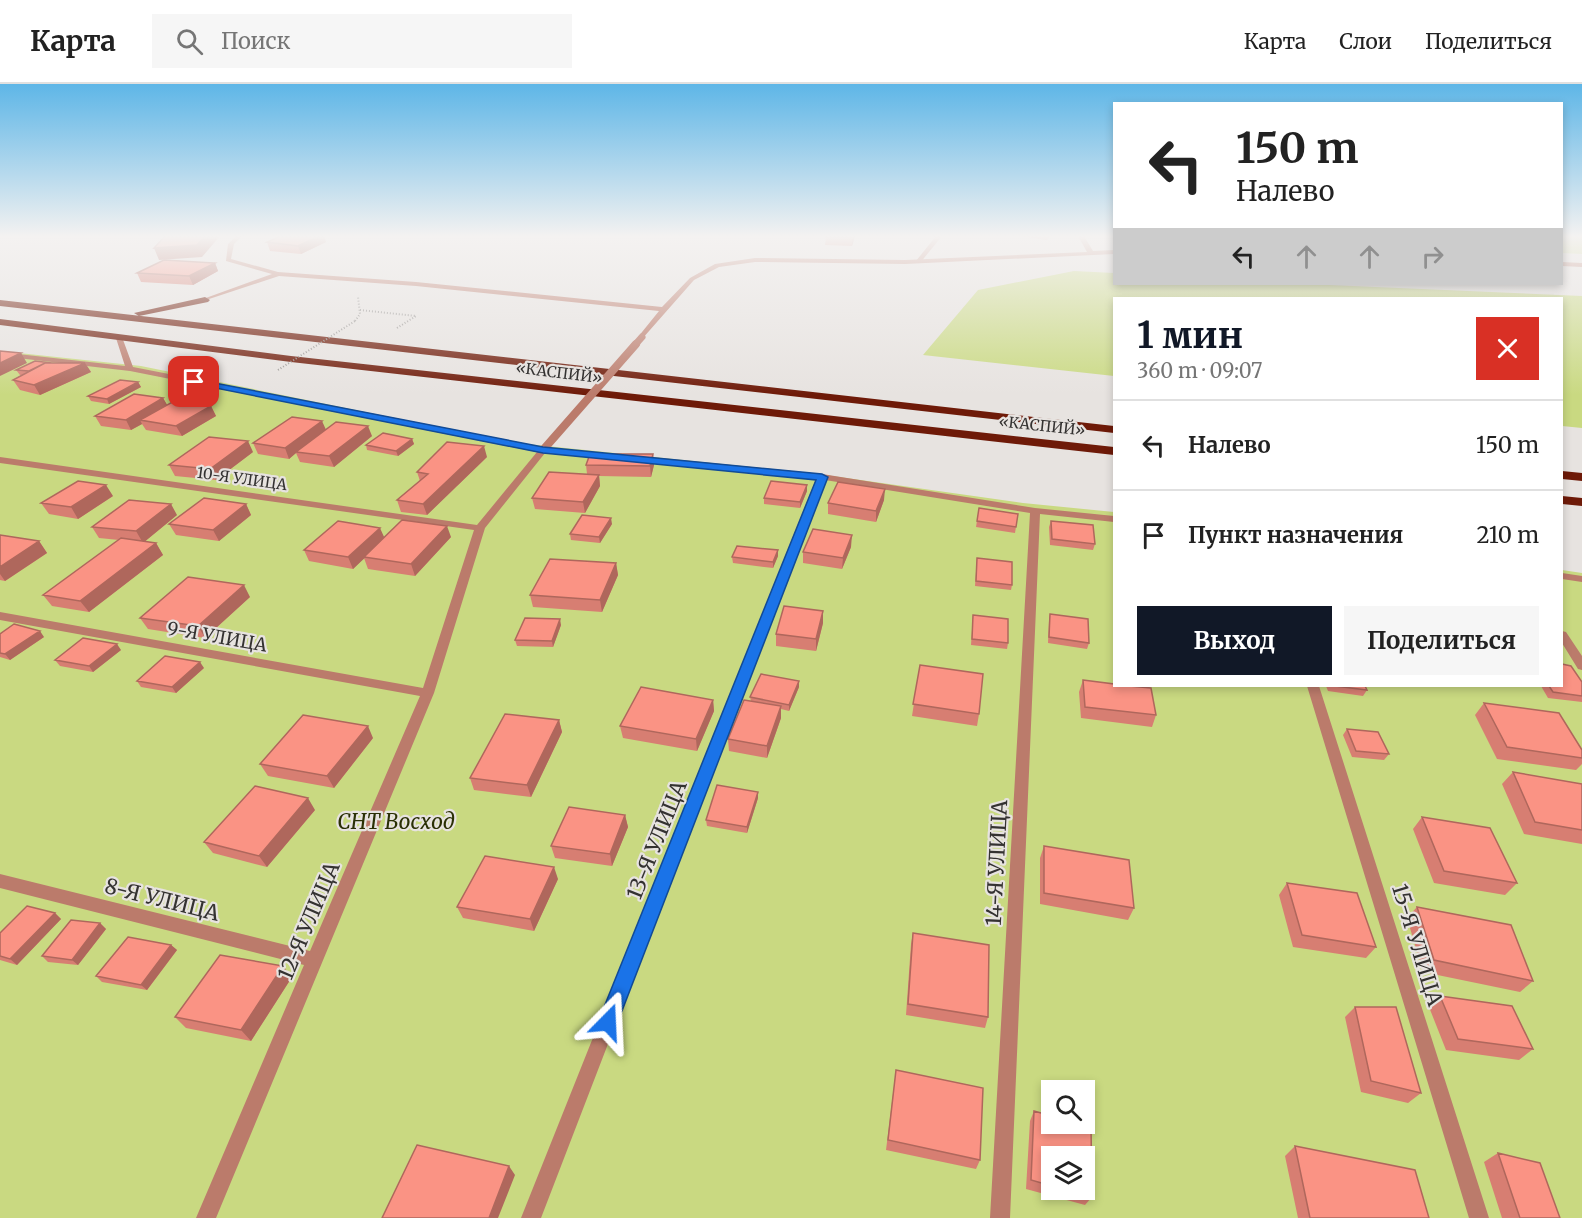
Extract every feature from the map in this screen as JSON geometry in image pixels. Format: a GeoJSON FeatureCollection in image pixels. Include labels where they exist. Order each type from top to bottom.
{"type":"FeatureCollection","features":[{"type":"Feature","properties":{"kind":"highway"},"geometry":{"type":"LineString","coordinates":[[106,315],[146,312],[205,300]]}},
{"type":"Feature","properties":{"kind":"highway"},"geometry":{"type":"LineString","coordinates":[[205,300],[200,314],[226,328]]}},
{"type":"Feature","properties":{"kind":"highway","name":"«КАСПИЙ»"},"geometry":{"type":"LineString","coordinates":[[0,303],[1113,430]]}},
{"type":"Feature","properties":{"kind":"highway","name":"«КАСПИЙ»"},"geometry":{"type":"LineString","coordinates":[[0,322],[291,359],[1113,451]]}},
{"type":"Feature","properties":{"kind":"highway"},"geometry":{"type":"LineString","coordinates":[[1563,475],[1582,477]]}},
{"type":"Feature","properties":{"kind":"highway"},"geometry":{"type":"LineString","coordinates":[[1563,500],[1582,502]]}},
{"type":"Feature","properties":{"kind":"street"},"geometry":{"type":"LineString","coordinates":[[205,300],[236,289]]}},
{"type":"Feature","properties":{"kind":"street"},"geometry":{"type":"LineString","coordinates":[[465,289],[664,309]]}},
{"type":"Feature","properties":{"kind":"street","name":"12-Я УЛИЦА"},"geometry":{"type":"LineString","coordinates":[[206,1218],[428,693],[480,528],[543,450],[683,289]]}},
{"type":"Feature","properties":{"kind":"street"},"geometry":{"type":"LineString","coordinates":[[118,337],[130,369]]}},
{"type":"Feature","properties":{"kind":"street"},"geometry":{"type":"LineString","coordinates":[[0,354],[130,369],[543,450],[613,457]]}},
{"type":"Feature","properties":{"kind":"street"},"geometry":{"type":"LineString","coordinates":[[625,458],[822,477],[1035,511],[1113,519]]}},
{"type":"Feature","properties":{"kind":"street","name":"10-Я УЛИЦА"},"geometry":{"type":"LineString","coordinates":[[0,460],[480,528]]}},
{"type":"Feature","properties":{"kind":"street","name":"13-Я УЛИЦА"},"geometry":{"type":"LineString","coordinates":[[531,1218],[822,477]]}},
{"type":"Feature","properties":{"kind":"street","name":"14-Я УЛИЦА"},"geometry":{"type":"LineString","coordinates":[[1000,1218],[1035,511]]}},
{"type":"Feature","properties":{"kind":"street"},"geometry":{"type":"LineString","coordinates":[[1563,576],[1582,579]]}},
{"type":"Feature","properties":{"kind":"street","name":"9-Я УЛИЦА"},"geometry":{"type":"LineString","coordinates":[[0,616],[428,693]]}},
{"type":"Feature","properties":{"kind":"street"},"geometry":{"type":"LineString","coordinates":[[1563,637],[1582,666]]}},
{"type":"Feature","properties":{"kind":"street","name":"15-Я УЛИЦА"},"geometry":{"type":"LineString","coordinates":[[1313,687],[1479,1218]]}},
{"type":"Feature","properties":{"kind":"street","name":"8-Я УЛИЦА"},"geometry":{"type":"LineString","coordinates":[[0,881],[314,960]]}},
{"type":"Feature","properties":{"kind":"path"},"geometry":{"type":"LineString","coordinates":[[278,370],[355,321],[360,312],[416,316],[396,328]]}},
{"type":"Feature","properties":{"kind":"green space"},"geometry":{"type":"Polygon","coordinates":[[[1419,289],[1582,296],[1582,428],[1563,426],[1563,297],[1113,297],[1113,376],[923,355],[978,290],[1419,289]]]}},
{"type":"Feature","properties":{"kind":"green space","name":"СНТ Восход"},"geometry":{"type":"Polygon","coordinates":[[[0,351],[141,366],[517,443],[811,473],[1023,503],[1113,512],[1113,687],[1563,687],[1563,570],[1582,573],[1582,1218],[0,1218],[0,351]]]}},
{"type":"Feature","properties":{"kind":"building"},"geometry":{"type":"Polygon","coordinates":[[[0,351],[21,353],[0,363],[0,351]]]}},
{"type":"Feature","properties":{"kind":"building"},"geometry":{"type":"Polygon","coordinates":[[[35,361],[52,363],[45,363],[29,371],[16,370],[35,361]]]}},
{"type":"Feature","properties":{"kind":"building"},"geometry":{"type":"Polygon","coordinates":[[[45,363],[85,363],[34,385],[13,380],[45,363]]]}},
{"type":"Feature","properties":{"kind":"building"},"geometry":{"type":"Polygon","coordinates":[[[120,380],[138,382],[107,399],[88,396],[120,380]]]}},
{"type":"Feature","properties":{"kind":"building"},"geometry":{"type":"Polygon","coordinates":[[[134,394],[163,398],[126,420],[95,416],[134,394]]]}},
{"type":"Feature","properties":{"kind":"building"},"geometry":{"type":"Polygon","coordinates":[[[176,400],[211,406],[176,426],[140,420],[176,400]]]}},
{"type":"Feature","properties":{"kind":"building"},"geometry":{"type":"Polygon","coordinates":[[[292,417],[322,421],[285,448],[253,443],[292,417]]]}},
{"type":"Feature","properties":{"kind":"building"},"geometry":{"type":"Polygon","coordinates":[[[336,422],[368,426],[329,456],[296,452],[336,422]]]}},
{"type":"Feature","properties":{"kind":"building"},"geometry":{"type":"Polygon","coordinates":[[[383,433],[412,439],[396,451],[366,445],[383,433]]]}},
{"type":"Feature","properties":{"kind":"building"},"geometry":{"type":"Polygon","coordinates":[[[209,437],[248,441],[210,469],[169,465],[209,437]]]}},
{"type":"Feature","properties":{"kind":"building"},"geometry":{"type":"Polygon","coordinates":[[[447,442],[484,446],[423,504],[397,500],[428,474],[417,472],[447,442]]]}},
{"type":"Feature","properties":{"kind":"building"},"geometry":{"type":"Polygon","coordinates":[[[590,454],[653,454],[650,466],[586,465],[590,454]]]}},
{"type":"Feature","properties":{"kind":"building"},"geometry":{"type":"Polygon","coordinates":[[[549,472],[599,475],[583,502],[532,498],[549,472]]]}},
{"type":"Feature","properties":{"kind":"building"},"geometry":{"type":"Polygon","coordinates":[[[78,481],[106,485],[71,507],[41,503],[78,481]]]}},
{"type":"Feature","properties":{"kind":"building"},"geometry":{"type":"Polygon","coordinates":[[[771,481],[807,485],[800,502],[764,498],[771,481]]]}},
{"type":"Feature","properties":{"kind":"building"},"geometry":{"type":"Polygon","coordinates":[[[838,482],[885,489],[876,511],[828,503],[838,482]]]}},
{"type":"Feature","properties":{"kind":"building"},"geometry":{"type":"Polygon","coordinates":[[[204,498],[246,504],[213,530],[169,524],[204,498]]]}},
{"type":"Feature","properties":{"kind":"building"},"geometry":{"type":"Polygon","coordinates":[[[129,500],[171,504],[136,531],[92,527],[129,500]]]}},
{"type":"Feature","properties":{"kind":"building"},"geometry":{"type":"Polygon","coordinates":[[[979,508],[1018,514],[1016,527],[977,521],[979,508]]]}},
{"type":"Feature","properties":{"kind":"building"},"geometry":{"type":"Polygon","coordinates":[[[582,515],[611,518],[599,537],[570,534],[582,515]]]}},
{"type":"Feature","properties":{"kind":"building"},"geometry":{"type":"Polygon","coordinates":[[[402,520],[447,526],[411,564],[364,557],[402,520]]]}},
{"type":"Feature","properties":{"kind":"building"},"geometry":{"type":"Polygon","coordinates":[[[338,521],[380,528],[348,557],[304,550],[338,521]]]}},
{"type":"Feature","properties":{"kind":"building"},"geometry":{"type":"Polygon","coordinates":[[[1051,521],[1093,525],[1095,544],[1052,539],[1051,521]]]}},
{"type":"Feature","properties":{"kind":"building"},"geometry":{"type":"Polygon","coordinates":[[[813,529],[852,535],[843,558],[803,552],[813,529]]]}},
{"type":"Feature","properties":{"kind":"building"},"geometry":{"type":"Polygon","coordinates":[[[0,535],[39,541],[0,567],[0,535]]]}},
{"type":"Feature","properties":{"kind":"building"},"geometry":{"type":"Polygon","coordinates":[[[121,538],[156,543],[80,601],[43,595],[121,538]]]}},
{"type":"Feature","properties":{"kind":"building"},"geometry":{"type":"Polygon","coordinates":[[[737,546],[778,550],[773,562],[732,557],[737,546]]]}},
{"type":"Feature","properties":{"kind":"building"},"geometry":{"type":"Polygon","coordinates":[[[977,558],[1012,562],[1012,585],[976,581],[977,558]]]}},
{"type":"Feature","properties":{"kind":"building"},"geometry":{"type":"Polygon","coordinates":[[[550,559],[616,563],[600,600],[530,595],[550,559]]]}},
{"type":"Feature","properties":{"kind":"building"},"geometry":{"type":"Polygon","coordinates":[[[188,577],[244,585],[198,626],[140,618],[188,577]]]}},
{"type":"Feature","properties":{"kind":"building"},"geometry":{"type":"Polygon","coordinates":[[[784,606],[823,611],[816,639],[776,634],[784,606]]]}},
{"type":"Feature","properties":{"kind":"building"},"geometry":{"type":"Polygon","coordinates":[[[1050,614],[1088,619],[1089,643],[1049,637],[1050,614]]]}},
{"type":"Feature","properties":{"kind":"building"},"geometry":{"type":"Polygon","coordinates":[[[973,615],[1008,619],[1008,643],[972,639],[973,615]]]}},
{"type":"Feature","properties":{"kind":"building"},"geometry":{"type":"Polygon","coordinates":[[[525,618],[560,619],[552,641],[515,640],[525,618]]]}},
{"type":"Feature","properties":{"kind":"building"},"geometry":{"type":"Polygon","coordinates":[[[14,624],[40,631],[5,654],[0,653],[0,634],[14,624]]]}},
{"type":"Feature","properties":{"kind":"building"},"geometry":{"type":"Polygon","coordinates":[[[83,638],[117,644],[89,666],[55,660],[83,638]]]}},
{"type":"Feature","properties":{"kind":"building"},"geometry":{"type":"Polygon","coordinates":[[[165,656],[200,662],[172,687],[137,681],[165,656]]]}},
{"type":"Feature","properties":{"kind":"building"},"geometry":{"type":"Polygon","coordinates":[[[1563,664],[1571,666],[1582,682],[1582,696],[1553,692],[1550,687],[1563,687],[1563,664]]]}},
{"type":"Feature","properties":{"kind":"building"},"geometry":{"type":"Polygon","coordinates":[[[920,665],[983,674],[979,714],[913,704],[920,665]]]}},
{"type":"Feature","properties":{"kind":"building"},"geometry":{"type":"Polygon","coordinates":[[[761,674],[799,681],[789,705],[750,697],[761,674]]]}},
{"type":"Feature","properties":{"kind":"building"},"geometry":{"type":"Polygon","coordinates":[[[1083,680],[1113,684],[1113,687],[1151,688],[1156,715],[1085,707],[1083,680]]]}},
{"type":"Feature","properties":{"kind":"building"},"geometry":{"type":"Polygon","coordinates":[[[641,687],[713,700],[696,739],[620,726],[641,687]]]}},
{"type":"Feature","properties":{"kind":"building"},"geometry":{"type":"Polygon","coordinates":[[[1343,687],[1366,687],[1367,690],[1343,687]]]}},
{"type":"Feature","properties":{"kind":"building"},"geometry":{"type":"Polygon","coordinates":[[[744,700],[781,706],[767,746],[728,739],[744,700]]]}},
{"type":"Feature","properties":{"kind":"building"},"geometry":{"type":"Polygon","coordinates":[[[1484,703],[1559,713],[1582,750],[1582,758],[1507,747],[1484,703]]]}},
{"type":"Feature","properties":{"kind":"building"},"geometry":{"type":"Polygon","coordinates":[[[505,714],[559,720],[527,785],[470,778],[505,714]]]}},
{"type":"Feature","properties":{"kind":"building"},"geometry":{"type":"Polygon","coordinates":[[[303,715],[368,726],[327,776],[260,764],[303,715]]]}},
{"type":"Feature","properties":{"kind":"building"},"geometry":{"type":"Polygon","coordinates":[[[1347,729],[1378,732],[1389,754],[1356,751],[1347,729]]]}},
{"type":"Feature","properties":{"kind":"building"},"geometry":{"type":"Polygon","coordinates":[[[1513,772],[1582,784],[1582,830],[1535,822],[1513,772]]]}},
{"type":"Feature","properties":{"kind":"building"},"geometry":{"type":"Polygon","coordinates":[[[717,785],[758,792],[747,827],[706,820],[717,785]]]}},
{"type":"Feature","properties":{"kind":"building"},"geometry":{"type":"Polygon","coordinates":[[[255,786],[308,798],[259,856],[204,842],[255,786]]]}},
{"type":"Feature","properties":{"kind":"building"},"geometry":{"type":"Polygon","coordinates":[[[569,807],[625,815],[610,854],[551,846],[569,807]]]}},
{"type":"Feature","properties":{"kind":"building"},"geometry":{"type":"Polygon","coordinates":[[[1422,817],[1490,828],[1517,883],[1444,871],[1422,817]]]}},
{"type":"Feature","properties":{"kind":"building"},"geometry":{"type":"Polygon","coordinates":[[[1044,846],[1129,860],[1134,908],[1044,893],[1044,846]]]}},
{"type":"Feature","properties":{"kind":"building"},"geometry":{"type":"Polygon","coordinates":[[[485,856],[554,867],[530,919],[457,907],[485,856]]]}},
{"type":"Feature","properties":{"kind":"building"},"geometry":{"type":"Polygon","coordinates":[[[1287,883],[1357,893],[1376,947],[1302,935],[1287,883]]]}},
{"type":"Feature","properties":{"kind":"building"},"geometry":{"type":"Polygon","coordinates":[[[27,906],[55,913],[10,959],[0,956],[0,933],[27,906]]]}},
{"type":"Feature","properties":{"kind":"building"},"geometry":{"type":"Polygon","coordinates":[[[1417,907],[1511,925],[1533,981],[1434,960],[1417,907]]]}},
{"type":"Feature","properties":{"kind":"building"},"geometry":{"type":"Polygon","coordinates":[[[71,920],[100,923],[72,960],[42,956],[71,920]]]}},
{"type":"Feature","properties":{"kind":"building"},"geometry":{"type":"Polygon","coordinates":[[[913,933],[989,945],[988,1017],[908,1004],[913,933]]]}},
{"type":"Feature","properties":{"kind":"building"},"geometry":{"type":"Polygon","coordinates":[[[128,937],[171,945],[141,985],[96,976],[128,937]]]}},
{"type":"Feature","properties":{"kind":"building"},"geometry":{"type":"Polygon","coordinates":[[[220,955],[283,966],[241,1030],[175,1017],[220,955]]]}},
{"type":"Feature","properties":{"kind":"building"},"geometry":{"type":"Polygon","coordinates":[[[1440,996],[1512,1006],[1533,1049],[1458,1039],[1440,996]]]}},
{"type":"Feature","properties":{"kind":"building"},"geometry":{"type":"Polygon","coordinates":[[[1355,1007],[1396,1007],[1421,1093],[1371,1081],[1355,1007]]]}},
{"type":"Feature","properties":{"kind":"building"},"geometry":{"type":"Polygon","coordinates":[[[896,1070],[983,1088],[980,1160],[888,1140],[896,1070]]]}},
{"type":"Feature","properties":{"kind":"building"},"geometry":{"type":"Polygon","coordinates":[[[1034,1111],[1041,1113],[1041,1134],[1091,1134],[1091,1146],[1041,1146],[1041,1183],[1031,1180],[1034,1111]]]}},
{"type":"Feature","properties":{"kind":"building"},"geometry":{"type":"Polygon","coordinates":[[[417,1145],[509,1166],[489,1218],[382,1218],[417,1145]]]}},
{"type":"Feature","properties":{"kind":"building"},"geometry":{"type":"Polygon","coordinates":[[[1295,1146],[1415,1170],[1429,1218],[1310,1218],[1295,1146]]]}},
{"type":"Feature","properties":{"kind":"building"},"geometry":{"type":"Polygon","coordinates":[[[1498,1153],[1540,1163],[1560,1218],[1520,1218],[1498,1153]]]}},
{"type":"Feature","properties":{"kind":"route"},"geometry":{"type":"LineString","coordinates":[[194,382],[543,450],[822,477],[608,1022]]}}]}
